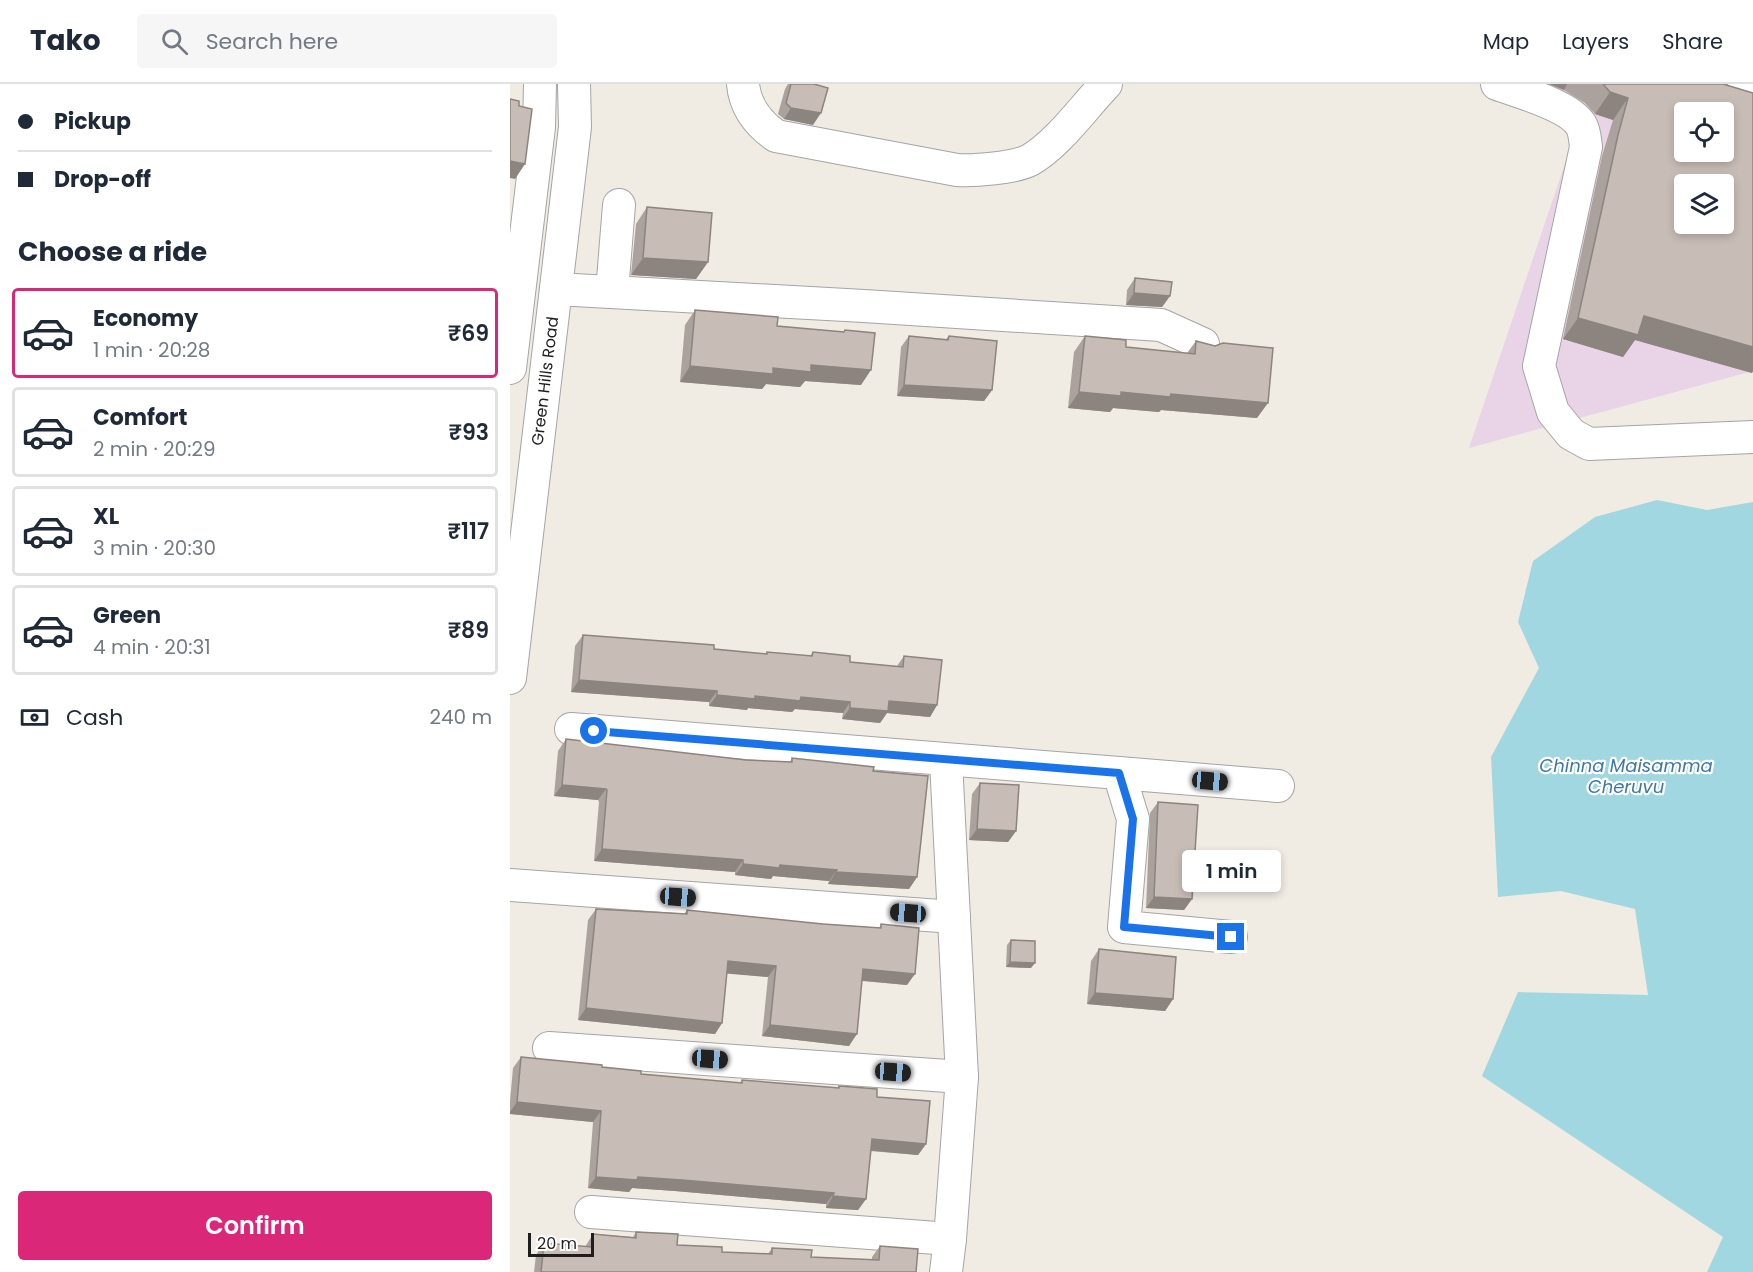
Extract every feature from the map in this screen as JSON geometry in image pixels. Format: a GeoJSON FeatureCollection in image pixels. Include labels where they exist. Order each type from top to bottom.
{"type":"FeatureCollection","features":[{"type":"Feature","properties":{"kind":"street"},"geometry":{"type":"LineString","coordinates":[[510,368],[539,127],[540,84]]}},
{"type":"Feature","properties":{"kind":"street","name":"Green Hills Road"},"geometry":{"type":"LineString","coordinates":[[510,678],[575,127],[574,84]]}},
{"type":"Feature","properties":{"kind":"street"},"geometry":{"type":"LineString","coordinates":[[743,84],[748,105],[761,126],[776,136],[957,170],[975,171],[1028,162],[1045,150],[1106,84]]}},
{"type":"Feature","properties":{"kind":"street"},"geometry":{"type":"LineString","coordinates":[[1497,84],[1567,111],[1580,123],[1585,135],[1586,147],[1539,366],[1552,412],[1571,434],[1589,444],[1753,437]]}},
{"type":"Feature","properties":{"kind":"street"},"geometry":{"type":"LineString","coordinates":[[1744,84],[1753,87]]}},
{"type":"Feature","properties":{"kind":"street"},"geometry":{"type":"LineString","coordinates":[[612,292],[619,205]]}},
{"type":"Feature","properties":{"kind":"street"},"geometry":{"type":"LineString","coordinates":[[556,289],[1161,325],[1203,344]]}},
{"type":"Feature","properties":{"kind":"street"},"geometry":{"type":"LineString","coordinates":[[571,729],[1278,786]]}},
{"type":"Feature","properties":{"kind":"street"},"geometry":{"type":"LineString","coordinates":[[946,761],[962,1077],[946,1272]]}},
{"type":"Feature","properties":{"kind":"street"},"geometry":{"type":"LineString","coordinates":[[1119,773],[1133,819],[1124,927],[1231,937]]}},
{"type":"Feature","properties":{"kind":"street"},"geometry":{"type":"LineString","coordinates":[[510,885],[954,917]]}},
{"type":"Feature","properties":{"kind":"street"},"geometry":{"type":"LineString","coordinates":[[549,1048],[962,1077]]}},
{"type":"Feature","properties":{"kind":"street"},"geometry":{"type":"LineString","coordinates":[[591,1212],[950,1239]]}},
{"type":"Feature","properties":{"kind":"shaded area"},"geometry":{"type":"Polygon","coordinates":[[[1502,84],[1753,84],[1753,371],[1469,448],[1577,128],[1502,84]]]}},
{"type":"Feature","properties":{"kind":"water","name":"Chinna Maisamma Cheruvu"},"geometry":{"type":"Polygon","coordinates":[[[1657,500],[1707,510],[1753,502],[1753,1272],[1707,1272],[1723,1237],[1482,1076],[1518,992],[1648,995],[1635,909],[1561,891],[1498,897],[1491,757],[1539,668],[1518,622],[1533,561],[1595,517],[1657,500]]]}},
{"type":"Feature","properties":{"kind":"building"},"geometry":{"type":"Polygon","coordinates":[[[791,84],[814,84],[828,88],[821,113],[791,108],[786,103],[791,84]]]}},
{"type":"Feature","properties":{"kind":"building"},"geometry":{"type":"Polygon","coordinates":[[[1603,84],[1723,84],[1753,93],[1753,347],[1644,316],[1638,335],[1578,318],[1628,98],[1610,92],[1603,84]]]}},
{"type":"Feature","properties":{"kind":"building"},"geometry":{"type":"Polygon","coordinates":[[[510,99],[519,101],[519,106],[532,109],[525,164],[510,161],[510,99]]]}},
{"type":"Feature","properties":{"kind":"building"},"geometry":{"type":"Polygon","coordinates":[[[647,207],[712,213],[708,262],[643,258],[647,207]]]}},
{"type":"Feature","properties":{"kind":"building"},"geometry":{"type":"Polygon","coordinates":[[[1135,278],[1172,282],[1170,296],[1134,293],[1135,278]]]}},
{"type":"Feature","properties":{"kind":"building"},"geometry":{"type":"Polygon","coordinates":[[[695,310],[778,317],[777,326],[875,333],[871,370],[811,365],[811,372],[773,368],[773,374],[690,366],[695,310]]]}},
{"type":"Feature","properties":{"kind":"building"},"geometry":{"type":"Polygon","coordinates":[[[909,336],[948,340],[949,336],[997,341],[992,390],[904,385],[909,336]]]}},
{"type":"Feature","properties":{"kind":"building"},"geometry":{"type":"Polygon","coordinates":[[[1085,336],[1126,340],[1126,347],[1195,354],[1196,341],[1215,346],[1223,343],[1273,348],[1268,403],[1171,394],[1170,397],[1121,392],[1121,396],[1079,392],[1085,336]]]}},
{"type":"Feature","properties":{"kind":"building"},"geometry":{"type":"Polygon","coordinates":[[[583,635],[714,645],[714,649],[767,654],[767,652],[812,656],[813,652],[850,656],[850,662],[903,667],[904,656],[942,660],[937,705],[889,701],[888,711],[850,708],[850,702],[801,697],[800,701],[755,696],[755,699],[717,695],[717,691],[579,680],[583,635]]]}},
{"type":"Feature","properties":{"kind":"building"},"geometry":{"type":"Polygon","coordinates":[[[566,739],[746,760],[792,762],[792,758],[874,767],[873,771],[928,776],[917,877],[836,872],[837,870],[780,865],[779,868],[743,864],[743,860],[602,849],[607,790],[562,785],[566,739]]]}},
{"type":"Feature","properties":{"kind":"building"},"geometry":{"type":"Polygon","coordinates":[[[980,783],[1019,785],[1016,831],[977,829],[980,783]]]}},
{"type":"Feature","properties":{"kind":"building"},"geometry":{"type":"Polygon","coordinates":[[[1158,802],[1198,805],[1192,899],[1154,897],[1158,802]]]}},
{"type":"Feature","properties":{"kind":"building"},"geometry":{"type":"Polygon","coordinates":[[[596,909],[687,914],[687,910],[823,924],[881,928],[881,924],[919,928],[915,974],[863,969],[857,1034],[770,1025],[776,966],[728,961],[722,1023],[586,1008],[596,909]]]}},
{"type":"Feature","properties":{"kind":"building"},"geometry":{"type":"Polygon","coordinates":[[[1011,940],[1035,941],[1035,963],[1010,962],[1011,940]]]}},
{"type":"Feature","properties":{"kind":"building"},"geometry":{"type":"Polygon","coordinates":[[[1099,949],[1176,957],[1173,999],[1095,993],[1099,949]]]}},
{"type":"Feature","properties":{"kind":"building"},"geometry":{"type":"Polygon","coordinates":[[[521,1057],[602,1065],[602,1067],[641,1071],[641,1074],[742,1083],[742,1080],[877,1089],[877,1097],[930,1101],[926,1144],[872,1139],[866,1199],[833,1196],[834,1193],[682,1180],[596,1177],[601,1111],[517,1102],[521,1057]]]}},
{"type":"Feature","properties":{"kind":"building"},"geometry":{"type":"Polygon","coordinates":[[[636,1232],[678,1234],[677,1245],[722,1247],[722,1252],[772,1254],[772,1248],[812,1250],[811,1257],[879,1260],[880,1246],[918,1249],[916,1272],[541,1272],[544,1243],[592,1247],[593,1234],[636,1238],[636,1232]]]}},
{"type":"Feature","properties":{"kind":"route"},"geometry":{"type":"LineString","coordinates":[[594,731],[946,761],[1119,773],[1133,819],[1124,927],[1231,937]]}}]}
